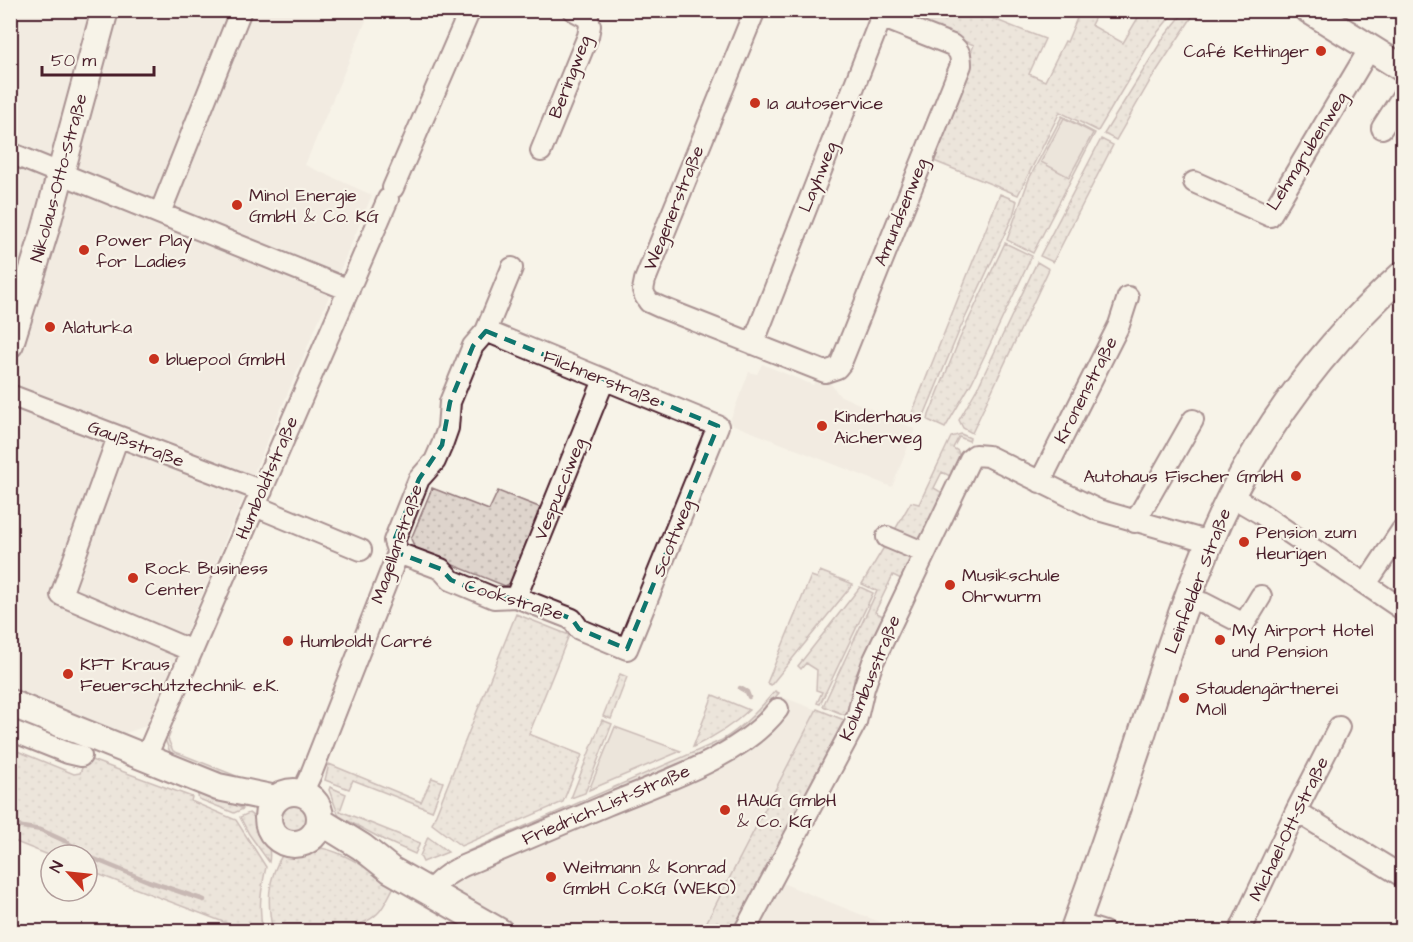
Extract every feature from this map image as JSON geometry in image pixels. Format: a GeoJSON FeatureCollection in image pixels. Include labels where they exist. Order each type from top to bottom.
{"type":"FeatureCollection","features":[{"type":"Feature","properties":{"kind":"main road","name":"Nikolaus-Otto-Straße"},"geometry":{"type":"LineString","coordinates":[[10,344],[19,290],[61,174],[105,10]]}},
{"type":"Feature","properties":{"kind":"main road"},"geometry":{"type":"LineString","coordinates":[[1309,10],[1402,68]]}},
{"type":"Feature","properties":{"kind":"main road","name":"Leinfelder Straße"},"geometry":{"type":"LineString","coordinates":[[1075,927],[1189,599],[1210,542],[1231,496],[1278,418],[1323,358],[1402,275]]}},
{"type":"Feature","properties":{"kind":"main road"},"geometry":{"type":"LineString","coordinates":[[10,703],[272,809]]}},
{"type":"Feature","properties":{"kind":"main road"},"geometry":{"type":"LineString","coordinates":[[302,793],[316,803],[320,812],[315,829],[297,844],[283,841],[275,836],[270,828],[272,809],[284,794],[302,793]]}},
{"type":"Feature","properties":{"kind":"main road"},"geometry":{"type":"LineString","coordinates":[[315,829],[500,932]]}},
{"type":"Feature","properties":{"kind":"street"},"geometry":{"type":"LineString","coordinates":[[160,213],[241,10]]}},
{"type":"Feature","properties":{"kind":"street","name":"Humboldtstraße"},"geometry":{"type":"LineString","coordinates":[[146,757],[470,10]]}},
{"type":"Feature","properties":{"kind":"street","name":"Beringweg"},"geometry":{"type":"LineString","coordinates":[[541,151],[588,36],[590,26],[588,18],[573,10]]}},
{"type":"Feature","properties":{"kind":"street","name":"Wegenerstraße"},"geometry":{"type":"LineString","coordinates":[[753,344],[649,302],[644,290],[645,280],[754,10]]}},
{"type":"Feature","properties":{"kind":"street","name":"Layhweg"},"geometry":{"type":"LineString","coordinates":[[753,344],[882,14]]}},
{"type":"Feature","properties":{"kind":"street","name":"Amundsenweg"},"geometry":{"type":"LineString","coordinates":[[753,344],[816,370],[825,372],[837,368],[961,65],[958,50],[952,45],[882,14]]}},
{"type":"Feature","properties":{"kind":"street","name":"Lehmgrubenweg"},"geometry":{"type":"LineString","coordinates":[[1194,182],[1270,216],[1370,48]]}},
{"type":"Feature","properties":{"kind":"street"},"geometry":{"type":"LineString","coordinates":[[1382,128],[1402,96]]}},
{"type":"Feature","properties":{"kind":"street"},"geometry":{"type":"LineString","coordinates":[[10,153],[349,290]]}},
{"type":"Feature","properties":{"kind":"street","name":"Magellanstraße"},"geometry":{"type":"LineString","coordinates":[[302,793],[398,553],[394,541],[419,479],[435,461],[442,445],[448,428],[450,402],[473,346],[486,331],[512,268]]}},
{"type":"Feature","properties":{"kind":"street","name":"Kronenstraße"},"geometry":{"type":"LineString","coordinates":[[1040,482],[1119,325],[1128,297]]}},
{"type":"Feature","properties":{"kind":"street","name":"Filchnerstraße"},"geometry":{"type":"LineString","coordinates":[[486,331],[718,426]]}},
{"type":"Feature","properties":{"kind":"street","name":"Vespucciweg"},"geometry":{"type":"LineString","coordinates":[[516,597],[604,380]]}},
{"type":"Feature","properties":{"kind":"street","name":"Gaußstraße"},"geometry":{"type":"LineString","coordinates":[[10,396],[118,437],[258,499],[361,550]]}},
{"type":"Feature","properties":{"kind":"street"},"geometry":{"type":"LineString","coordinates":[[1135,522],[1192,420]]}},
{"type":"Feature","properties":{"kind":"street","name":"Scottweg"},"geometry":{"type":"LineString","coordinates":[[627,650],[718,426]]}},
{"type":"Feature","properties":{"kind":"street"},"geometry":{"type":"LineString","coordinates":[[118,437],[61,596],[192,651]]}},
{"type":"Feature","properties":{"kind":"street","name":"Kolumbusstraße"},"geometry":{"type":"LineString","coordinates":[[744,932],[856,722],[873,662],[967,464],[975,455],[988,456],[1040,482]]}},
{"type":"Feature","properties":{"kind":"street"},"geometry":{"type":"LineString","coordinates":[[1040,482],[1083,504],[1135,522],[1210,542]]}},
{"type":"Feature","properties":{"kind":"street"},"geometry":{"type":"LineString","coordinates":[[1231,496],[1260,513],[1402,609]]}},
{"type":"Feature","properties":{"kind":"street"},"geometry":{"type":"LineString","coordinates":[[1366,584],[1402,530]]}},
{"type":"Feature","properties":{"kind":"street"},"geometry":{"type":"LineString","coordinates":[[886,537],[925,553]]}},
{"type":"Feature","properties":{"kind":"street","name":"Cookstraße"},"geometry":{"type":"LineString","coordinates":[[398,553],[441,569],[452,580],[494,598],[516,597],[572,619],[579,630],[627,650]]}},
{"type":"Feature","properties":{"kind":"street"},"geometry":{"type":"LineString","coordinates":[[1189,599],[1203,603],[1244,624],[1261,596]]}},
{"type":"Feature","properties":{"kind":"street","name":"Friedrich-List-Straße"},"geometry":{"type":"LineString","coordinates":[[429,892],[447,874],[463,866],[675,777],[736,747],[763,728],[778,709]]}},
{"type":"Feature","properties":{"kind":"street","name":"Michael-Ott-Straße"},"geometry":{"type":"LineString","coordinates":[[1239,932],[1296,811],[1339,727]]}},
{"type":"Feature","properties":{"kind":"street"},"geometry":{"type":"LineString","coordinates":[[10,730],[81,756]]}},
{"type":"Feature","properties":{"kind":"street"},"geometry":{"type":"LineString","coordinates":[[1296,811],[1402,876]]}},
{"type":"Feature","properties":{"kind":"street"},"geometry":{"type":"LineString","coordinates":[[1075,927],[1104,932]]}},
{"type":"Feature","properties":{"kind":"highlighted area"},"geometry":{"type":"Polygon","coordinates":[[[486,331],[718,426],[627,649],[579,629],[572,619],[516,597],[494,598],[451,580],[441,569],[398,553],[394,541],[419,479],[442,445],[450,402],[473,346],[486,331]]]}},
{"type":"Feature","properties":{"kind":"shaded area"},"geometry":{"type":"Polygon","coordinates":[[[1186,10],[1196,11],[1150,81],[1116,140],[1104,134],[1164,37],[1186,10]]]}},
{"type":"Feature","properties":{"kind":"shaded area"},"geometry":{"type":"Polygon","coordinates":[[[10,11],[370,11],[305,165],[372,195],[146,726],[123,734],[11,692],[10,11]]]}},
{"type":"Feature","properties":{"kind":"shaded area"},"geometry":{"type":"Polygon","coordinates":[[[896,11],[977,11],[1045,39],[1029,74],[1045,81],[1065,41],[1067,42],[1080,11],[1089,11],[1096,15],[1091,25],[1123,43],[1142,11],[1175,11],[1153,38],[1098,131],[1060,112],[1018,195],[929,159],[974,45],[898,15],[896,11]]]}},
{"type":"Feature","properties":{"kind":"shaded area"},"geometry":{"type":"Polygon","coordinates":[[[1062,116],[1095,133],[1033,253],[1007,240],[1029,179],[1062,116]]]}},
{"type":"Feature","properties":{"kind":"shaded area"},"geometry":{"type":"Polygon","coordinates":[[[1064,118],[1093,133],[1069,177],[1041,162],[1064,118]]]}},
{"type":"Feature","properties":{"kind":"shaded area"},"geometry":{"type":"Polygon","coordinates":[[[1101,139],[1113,145],[1053,262],[1040,256],[1101,139]]]}},
{"type":"Feature","properties":{"kind":"shaded area"},"geometry":{"type":"Polygon","coordinates":[[[1000,194],[1017,201],[1013,216],[960,329],[923,418],[912,413],[1000,194]]]}},
{"type":"Feature","properties":{"kind":"shaded area"},"geometry":{"type":"Polygon","coordinates":[[[1005,243],[1032,256],[972,382],[945,428],[928,420],[929,415],[960,338],[1005,243]]]}},
{"type":"Feature","properties":{"kind":"shaded area"},"geometry":{"type":"Polygon","coordinates":[[[1037,262],[1049,269],[972,433],[963,428],[959,420],[979,385],[1037,262]]]}},
{"type":"Feature","properties":{"kind":"shaded area","name":"Kinderhaus Aicherweg"},"geometry":{"type":"Polygon","coordinates":[[[762,364],[813,385],[817,377],[829,381],[839,395],[915,429],[892,487],[729,423],[749,372],[757,374],[762,364]]]}},
{"type":"Feature","properties":{"kind":"shaded area"},"geometry":{"type":"Polygon","coordinates":[[[961,434],[970,438],[969,441],[959,437],[953,448],[958,451],[960,460],[952,477],[942,472],[934,488],[944,494],[923,536],[911,540],[893,533],[911,502],[919,504],[951,437],[961,434]]]}},
{"type":"Feature","properties":{"kind":"shaded area"},"geometry":{"type":"Polygon","coordinates":[[[432,488],[489,510],[498,491],[544,509],[517,580],[505,586],[416,550],[411,539],[432,488]]]}},
{"type":"Feature","properties":{"kind":"shaded area"},"geometry":{"type":"Polygon","coordinates":[[[887,542],[912,557],[912,561],[903,580],[893,575],[875,612],[885,617],[854,679],[852,702],[845,715],[823,706],[877,591],[862,584],[887,542]]]}},
{"type":"Feature","properties":{"kind":"shaded area"},"geometry":{"type":"Polygon","coordinates":[[[820,571],[853,584],[771,685],[767,683],[811,576],[817,578],[820,571]]]}},
{"type":"Feature","properties":{"kind":"shaded area"},"geometry":{"type":"Polygon","coordinates":[[[860,587],[873,593],[820,704],[817,703],[822,692],[816,690],[817,670],[806,663],[801,669],[798,666],[860,587]]]}},
{"type":"Feature","properties":{"kind":"shaded area"},"geometry":{"type":"Polygon","coordinates":[[[516,614],[569,635],[529,734],[582,755],[563,802],[461,846],[432,824],[516,614]]]}},
{"type":"Feature","properties":{"kind":"shaded area"},"geometry":{"type":"Polygon","coordinates":[[[620,674],[627,677],[611,719],[603,716],[620,674]]]}},
{"type":"Feature","properties":{"kind":"shaded area"},"geometry":{"type":"Polygon","coordinates":[[[775,691],[779,693],[759,715],[738,734],[721,745],[472,852],[468,851],[722,740],[744,724],[775,691]]]}},
{"type":"Feature","properties":{"kind":"shaded area"},"geometry":{"type":"Polygon","coordinates":[[[713,695],[749,710],[722,731],[693,747],[713,695]]]}},
{"type":"Feature","properties":{"kind":"shaded area"},"geometry":{"type":"Polygon","coordinates":[[[780,696],[843,720],[762,875],[902,931],[521,931],[453,892],[430,873],[693,760],[742,736],[780,696]]]}},
{"type":"Feature","properties":{"kind":"shaded area"},"geometry":{"type":"Polygon","coordinates":[[[817,709],[844,720],[733,931],[702,931],[817,709]]]}},
{"type":"Feature","properties":{"kind":"shaded area"},"geometry":{"type":"Polygon","coordinates":[[[602,720],[612,724],[585,793],[571,798],[602,720]]]}},
{"type":"Feature","properties":{"kind":"shaded area"},"geometry":{"type":"Polygon","coordinates":[[[615,727],[681,751],[589,790],[615,727]]]}},
{"type":"Feature","properties":{"kind":"shaded area"},"geometry":{"type":"Polygon","coordinates":[[[170,734],[168,739],[173,751],[254,783],[252,789],[176,758],[170,752],[164,737],[170,734]]]}},
{"type":"Feature","properties":{"kind":"shaded area"},"geometry":{"type":"Polygon","coordinates":[[[10,748],[74,774],[80,773],[86,758],[192,797],[191,801],[236,820],[266,867],[261,899],[263,931],[247,931],[99,875],[99,843],[39,843],[39,851],[11,840],[10,748]]]}},
{"type":"Feature","properties":{"kind":"shaded area"},"geometry":{"type":"Polygon","coordinates":[[[329,764],[421,802],[432,778],[443,782],[432,811],[353,780],[349,789],[325,780],[329,764]]]}},
{"type":"Feature","properties":{"kind":"shaded area"},"geometry":{"type":"Polygon","coordinates":[[[330,787],[346,794],[340,811],[420,843],[415,854],[339,816],[329,790],[330,787]]]}},
{"type":"Feature","properties":{"kind":"shaded area"},"geometry":{"type":"Polygon","coordinates":[[[197,792],[227,801],[243,809],[234,813],[199,799],[197,792]]]}},
{"type":"Feature","properties":{"kind":"shaded area"},"geometry":{"type":"Polygon","coordinates":[[[294,803],[305,807],[309,818],[305,829],[294,833],[283,829],[279,818],[283,807],[294,803]]]}},
{"type":"Feature","properties":{"kind":"shaded area"},"geometry":{"type":"Polygon","coordinates":[[[249,813],[258,822],[265,835],[269,849],[269,862],[240,817],[249,813]]]}},
{"type":"Feature","properties":{"kind":"shaded area"},"geometry":{"type":"Polygon","coordinates":[[[428,837],[448,852],[423,862],[420,856],[428,837]]]}},
{"type":"Feature","properties":{"kind":"shaded area"},"geometry":{"type":"Polygon","coordinates":[[[314,847],[345,856],[395,885],[378,913],[357,925],[328,930],[273,932],[269,901],[271,882],[278,863],[283,854],[314,847]]]}},
{"type":"Feature","properties":{"kind":"waterway"},"geometry":{"type":"LineString","coordinates":[[740,688],[747,692],[749,697]]}},
{"type":"Feature","properties":{"kind":"waterway"},"geometry":{"type":"LineString","coordinates":[[10,825],[41,830],[68,843]]}},
{"type":"Feature","properties":{"kind":"waterway"},"geometry":{"type":"LineString","coordinates":[[99,861],[204,900]]}},
{"type":"Feature","properties":{"kind":"place","name":"Café Kettinger"},"geometry":{"type":"Point","coordinates":[1321,51]}},
{"type":"Feature","properties":{"kind":"place","name":"1a autoservice"},"geometry":{"type":"Point","coordinates":[755,103]}},
{"type":"Feature","properties":{"kind":"place","name":"Minol Energie GmbH & Co. KG"},"geometry":{"type":"Point","coordinates":[237,205]}},
{"type":"Feature","properties":{"kind":"place","name":"Power Play for Ladies"},"geometry":{"type":"Point","coordinates":[84,250]}},
{"type":"Feature","properties":{"kind":"place","name":"Alaturka"},"geometry":{"type":"Point","coordinates":[50,327]}},
{"type":"Feature","properties":{"kind":"place","name":"bluepool GmbH"},"geometry":{"type":"Point","coordinates":[154,359]}},
{"type":"Feature","properties":{"kind":"place","name":"Kinderhaus Aicherweg"},"geometry":{"type":"Point","coordinates":[822,426]}},
{"type":"Feature","properties":{"kind":"place","name":"Autohaus Fischer GmbH"},"geometry":{"type":"Point","coordinates":[1296,476]}},
{"type":"Feature","properties":{"kind":"place","name":"Pension zum Heurigen"},"geometry":{"type":"Point","coordinates":[1244,542]}},
{"type":"Feature","properties":{"kind":"place","name":"Rock Business Center"},"geometry":{"type":"Point","coordinates":[133,578]}},
{"type":"Feature","properties":{"kind":"place","name":"Musikschule Ohrwurm"},"geometry":{"type":"Point","coordinates":[950,585]}},
{"type":"Feature","properties":{"kind":"place","name":"My Airport Hotel und Pension"},"geometry":{"type":"Point","coordinates":[1220,640]}},
{"type":"Feature","properties":{"kind":"place","name":"Humboldt Carré"},"geometry":{"type":"Point","coordinates":[288,641]}},
{"type":"Feature","properties":{"kind":"place","name":"KFT Kraus Feuerschutztechnik e.K."},"geometry":{"type":"Point","coordinates":[68,674]}},
{"type":"Feature","properties":{"kind":"place","name":"Staudengärtnerei Moll"},"geometry":{"type":"Point","coordinates":[1184,698]}},
{"type":"Feature","properties":{"kind":"place","name":"HAUG GmbH & Co. KG"},"geometry":{"type":"Point","coordinates":[725,810]}},
{"type":"Feature","properties":{"kind":"place","name":"Weitmann & Konrad GmbH Co.KG (WEKO)"},"geometry":{"type":"Point","coordinates":[551,877]}}]}
